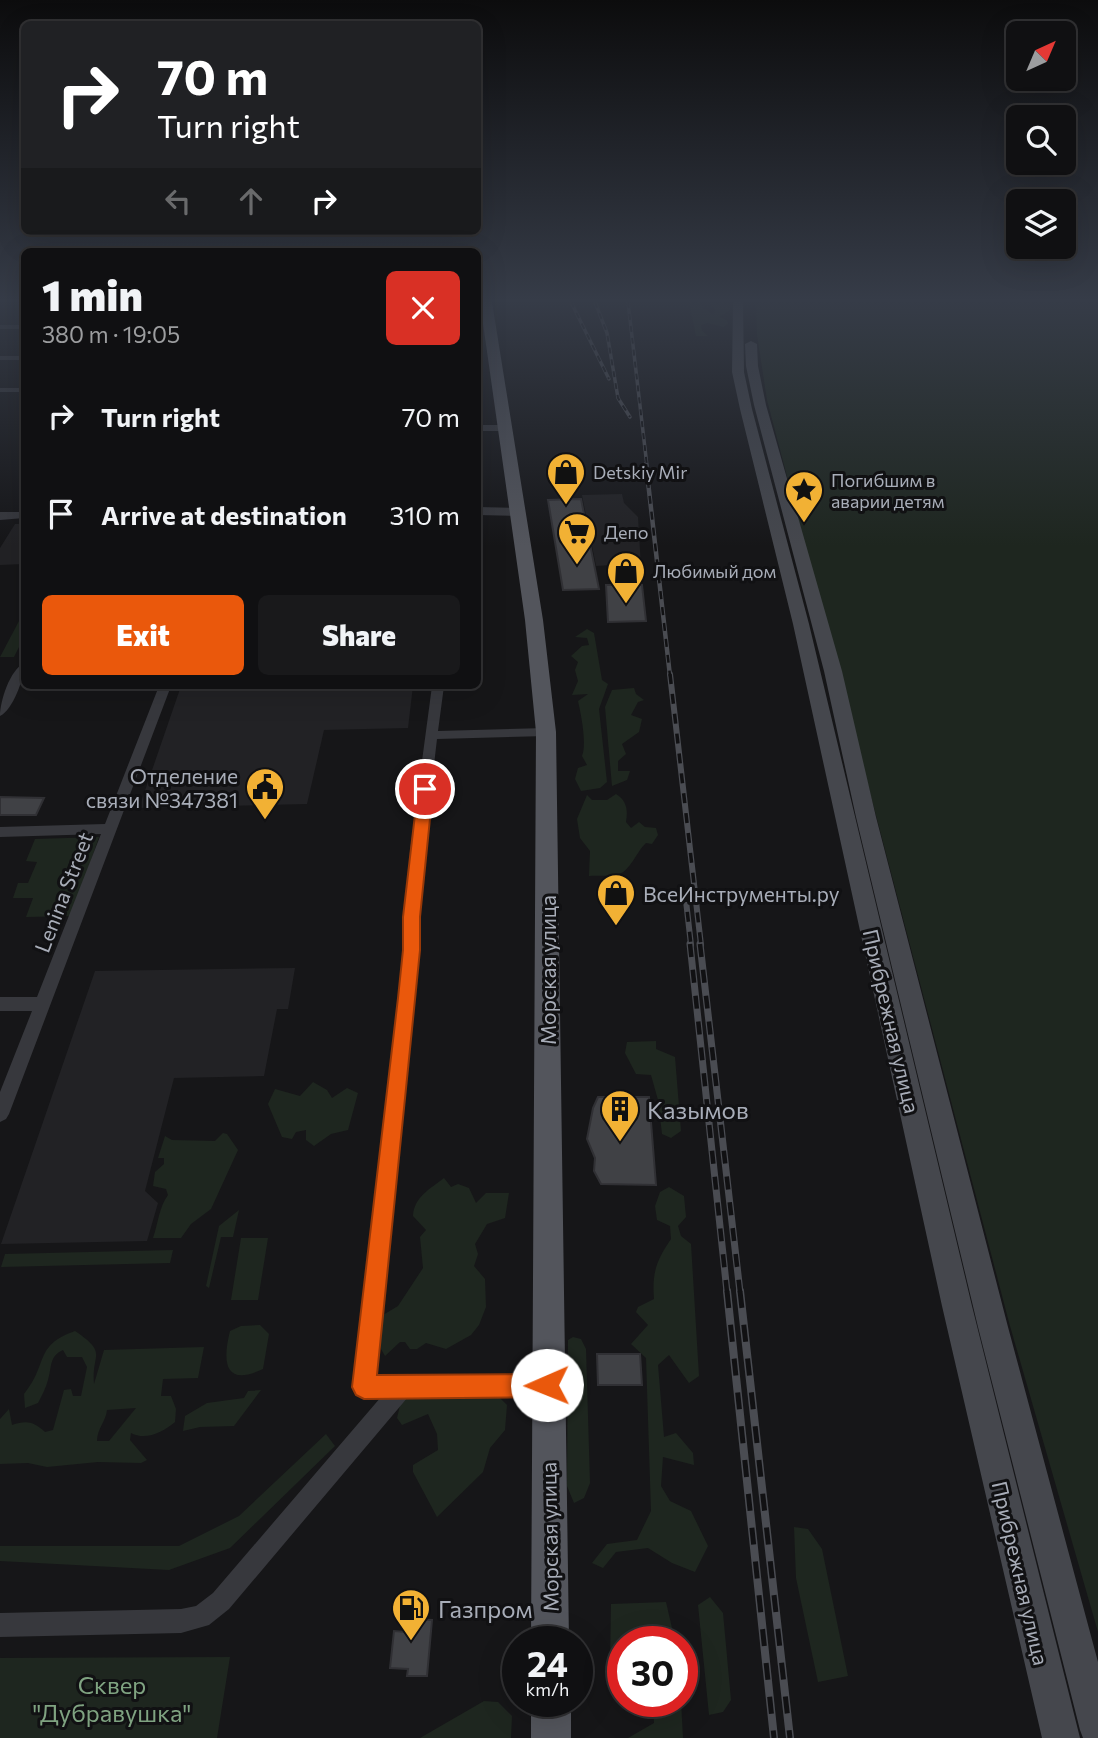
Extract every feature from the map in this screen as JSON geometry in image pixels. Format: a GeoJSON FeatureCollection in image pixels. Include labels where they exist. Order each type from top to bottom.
{"type":"FeatureCollection","features":[{"type":"Feature","properties":{"kind":"main road","name":"Морская улица"},"geometry":{"type":"LineString","coordinates":[[498,383],[534,620],[545,732],[550,1626]]}},
{"type":"Feature","properties":{"kind":"main road","name":"Прибрежная улица"},"geometry":{"type":"LineString","coordinates":[[740,383],[801,624],[952,1282],[1061,1738]]}},
{"type":"Feature","properties":{"kind":"main road","name":"Прибрежная улица"},"geometry":{"type":"LineString","coordinates":[[756,383],[833,671],[993,1327],[1098,1730]]}},
{"type":"Feature","properties":{"kind":"main road"},"geometry":{"type":"LineString","coordinates":[[551,1717],[551,1738]]}},
{"type":"Feature","properties":{"kind":"street"},"geometry":{"type":"LineString","coordinates":[[0,390],[21,390]]}},
{"type":"Feature","properties":{"kind":"street"},"geometry":{"type":"LineString","coordinates":[[481,428],[505,428]]}},
{"type":"Feature","properties":{"kind":"street"},"geometry":{"type":"LineString","coordinates":[[481,511],[516,512]]}},
{"type":"Feature","properties":{"kind":"street"},"geometry":{"type":"LineString","coordinates":[[0,516],[21,515]]}},
{"type":"Feature","properties":{"kind":"street"},"geometry":{"type":"LineString","coordinates":[[0,712],[21,673]]}},
{"type":"Feature","properties":{"kind":"street","name":"Lenina Street"},"geometry":{"type":"LineString","coordinates":[[0,1114],[164,689]]}},
{"type":"Feature","properties":{"kind":"street"},"geometry":{"type":"LineString","coordinates":[[438,689],[411,917],[412,950],[364,1387],[547,1385]]}},
{"type":"Feature","properties":{"kind":"street"},"geometry":{"type":"LineString","coordinates":[[432,735],[545,732]]}},
{"type":"Feature","properties":{"kind":"street"},"geometry":{"type":"LineString","coordinates":[[0,832],[110,829]]}},
{"type":"Feature","properties":{"kind":"street"},"geometry":{"type":"LineString","coordinates":[[0,1004],[42,1004]]}},
{"type":"Feature","properties":{"kind":"street"},"geometry":{"type":"LineString","coordinates":[[0,1625],[181,1621],[201,1617],[221,1601],[403,1387]]}},
{"type":"Feature","properties":{"kind":"shaded area"},"geometry":{"type":"Polygon","coordinates":[[[622,494],[624,503],[638,517],[642,584],[616,584],[612,565],[596,566],[582,495],[622,494]]]}},
{"type":"Feature","properties":{"kind":"shaded area"},"geometry":{"type":"Polygon","coordinates":[[[15,524],[21,524],[21,564],[0,565],[0,548],[15,524]]]}},
{"type":"Feature","properties":{"kind":"shaded area"},"geometry":{"type":"Polygon","coordinates":[[[180,689],[413,689],[408,728],[324,730],[307,804],[139,808],[180,689]]]}},
{"type":"Feature","properties":{"kind":"shaded area"},"geometry":{"type":"Polygon","coordinates":[[[295,968],[288,1009],[277,1009],[264,1076],[174,1078],[145,1191],[158,1203],[147,1241],[1,1244],[95,971],[295,968]]]}},
{"type":"Feature","properties":{"kind":"green space"},"geometry":{"type":"Polygon","coordinates":[[[764,383],[1098,383],[1098,1632],[1010,1326],[764,383]]]}},
{"type":"Feature","properties":{"kind":"green space"},"geometry":{"type":"Polygon","coordinates":[[[21,621],[21,643],[14,657],[0,657],[21,621]]]}},
{"type":"Feature","properties":{"kind":"green space"},"geometry":{"type":"Polygon","coordinates":[[[587,629],[594,633],[602,680],[608,684],[599,709],[607,782],[600,788],[581,791],[575,779],[578,768],[587,765],[582,756],[584,737],[578,701],[588,694],[572,695],[578,681],[575,670],[578,662],[571,656],[582,646],[589,645],[587,638],[575,637],[587,629]]]}},
{"type":"Feature","properties":{"kind":"green space"},"geometry":{"type":"Polygon","coordinates":[[[634,688],[636,694],[644,700],[638,702],[631,715],[642,719],[639,732],[622,744],[626,754],[618,761],[618,771],[630,771],[627,780],[612,786],[605,707],[612,690],[634,688]]]}},
{"type":"Feature","properties":{"kind":"green space"},"geometry":{"type":"Polygon","coordinates":[[[616,794],[625,803],[626,822],[631,828],[639,822],[645,827],[656,828],[658,835],[652,844],[646,843],[623,872],[589,876],[590,851],[580,838],[577,819],[587,795],[592,800],[607,800],[616,794]]]}},
{"type":"Feature","properties":{"kind":"green space"},"geometry":{"type":"Polygon","coordinates":[[[99,837],[72,916],[26,917],[33,898],[13,898],[18,883],[28,883],[37,862],[26,861],[35,839],[99,837]]]}},
{"type":"Feature","properties":{"kind":"green space"},"geometry":{"type":"Polygon","coordinates":[[[656,1041],[656,1049],[675,1057],[681,1131],[671,1138],[662,1134],[658,1100],[651,1075],[636,1074],[625,1053],[627,1042],[656,1041]]]}},
{"type":"Feature","properties":{"kind":"green space"},"geometry":{"type":"Polygon","coordinates":[[[313,1082],[327,1090],[332,1098],[347,1088],[358,1093],[348,1130],[331,1134],[314,1146],[306,1140],[306,1130],[296,1132],[292,1139],[282,1137],[268,1104],[275,1089],[300,1096],[313,1082]]]}},
{"type":"Feature","properties":{"kind":"green space"},"geometry":{"type":"Polygon","coordinates":[[[223,1133],[227,1134],[238,1150],[211,1209],[191,1224],[181,1238],[153,1238],[168,1195],[166,1189],[153,1186],[155,1172],[164,1164],[164,1158],[158,1158],[165,1136],[172,1140],[215,1141],[223,1133]]]}},
{"type":"Feature","properties":{"kind":"green space"},"geometry":{"type":"Polygon","coordinates":[[[444,1178],[451,1187],[458,1184],[469,1188],[476,1203],[486,1193],[509,1193],[505,1218],[487,1224],[475,1244],[478,1254],[474,1266],[485,1279],[486,1307],[479,1325],[471,1335],[446,1349],[426,1343],[417,1349],[410,1349],[405,1342],[400,1342],[385,1356],[381,1349],[378,1318],[398,1306],[423,1268],[420,1237],[426,1230],[413,1216],[414,1209],[424,1194],[444,1178]]]}},
{"type":"Feature","properties":{"kind":"green space"},"geometry":{"type":"Polygon","coordinates":[[[669,1187],[684,1196],[686,1217],[678,1226],[681,1236],[691,1244],[699,1376],[689,1383],[669,1355],[658,1365],[664,1437],[676,1433],[693,1453],[694,1465],[663,1457],[661,1486],[670,1501],[691,1511],[708,1546],[695,1572],[672,1563],[648,1548],[616,1552],[603,1568],[592,1563],[607,1544],[637,1540],[651,1511],[646,1358],[631,1344],[648,1325],[636,1312],[638,1307],[654,1299],[656,1268],[671,1239],[670,1226],[657,1220],[655,1206],[660,1192],[669,1187]]]}},
{"type":"Feature","properties":{"kind":"green space"},"geometry":{"type":"Polygon","coordinates":[[[239,1210],[233,1237],[221,1237],[209,1288],[206,1286],[219,1226],[239,1210]]]}},
{"type":"Feature","properties":{"kind":"green space"},"geometry":{"type":"Polygon","coordinates":[[[241,1238],[268,1238],[258,1300],[231,1300],[241,1238]]]}},
{"type":"Feature","properties":{"kind":"green space"},"geometry":{"type":"Polygon","coordinates":[[[173,1250],[170,1263],[1,1267],[5,1254],[173,1250]]]}},
{"type":"Feature","properties":{"kind":"green space"},"geometry":{"type":"Polygon","coordinates":[[[260,1325],[269,1334],[263,1369],[250,1374],[234,1373],[229,1369],[226,1353],[230,1331],[241,1326],[260,1325]]]}},
{"type":"Feature","properties":{"kind":"green space"},"geometry":{"type":"Polygon","coordinates":[[[75,1331],[92,1345],[96,1354],[94,1384],[104,1350],[204,1347],[198,1378],[163,1379],[161,1396],[171,1396],[176,1409],[175,1422],[154,1434],[143,1436],[131,1433],[130,1440],[147,1460],[141,1463],[98,1462],[47,1467],[28,1463],[0,1464],[0,1419],[9,1409],[12,1425],[30,1423],[45,1432],[53,1430],[64,1390],[71,1389],[73,1396],[81,1396],[87,1367],[82,1357],[67,1357],[63,1350],[53,1359],[38,1403],[25,1408],[24,1394],[37,1374],[43,1357],[53,1343],[75,1331]],[[136,1408],[107,1410],[97,1441],[109,1441],[136,1408]]]}},
{"type":"Feature","properties":{"kind":"green space"},"geometry":{"type":"Polygon","coordinates":[[[573,1337],[581,1339],[586,1349],[590,1483],[584,1498],[574,1503],[567,1486],[568,1340],[573,1337]]]}},
{"type":"Feature","properties":{"kind":"green space"},"geometry":{"type":"Polygon","coordinates":[[[261,1390],[234,1426],[200,1427],[183,1431],[185,1416],[207,1403],[244,1398],[248,1391],[261,1390]]]}},
{"type":"Feature","properties":{"kind":"green space"},"geometry":{"type":"Polygon","coordinates":[[[403,1393],[484,1398],[498,1396],[507,1405],[505,1430],[490,1448],[483,1472],[437,1517],[413,1472],[413,1465],[438,1450],[437,1434],[428,1414],[402,1425],[397,1418],[403,1393]]]}},
{"type":"Feature","properties":{"kind":"green space"},"geometry":{"type":"Polygon","coordinates":[[[326,1434],[335,1446],[230,1548],[169,1570],[0,1561],[0,1546],[179,1546],[239,1516],[326,1434]]]}},
{"type":"Feature","properties":{"kind":"green space"},"geometry":{"type":"Polygon","coordinates":[[[794,1527],[808,1529],[822,1549],[848,1676],[818,1682],[796,1578],[794,1527]]]}},
{"type":"Feature","properties":{"kind":"green space"},"geometry":{"type":"Polygon","coordinates":[[[710,1597],[723,1613],[731,1700],[723,1712],[709,1715],[698,1605],[710,1597]]]}},
{"type":"Feature","properties":{"kind":"green space"},"geometry":{"type":"Polygon","coordinates":[[[666,1602],[672,1626],[611,1626],[611,1604],[666,1602]]]}},
{"type":"Feature","properties":{"kind":"green space","name":"Сквер \"Дубравушка\""},"geometry":{"type":"Polygon","coordinates":[[[230,1657],[217,1738],[0,1738],[0,1658],[230,1657]]]}},
{"type":"Feature","properties":{"kind":"green space"},"geometry":{"type":"Polygon","coordinates":[[[484,1701],[498,1702],[502,1706],[502,1717],[512,1717],[511,1738],[420,1738],[484,1701]]]}},
{"type":"Feature","properties":{"kind":"green space"},"geometry":{"type":"Polygon","coordinates":[[[654,1717],[682,1717],[683,1738],[628,1738],[654,1723],[654,1717]]]}},
{"type":"Feature","properties":{"kind":"building","name":"Депо"},"geometry":{"type":"Polygon","coordinates":[[[581,499],[599,589],[563,590],[548,500],[581,499]]]}},
{"type":"Feature","properties":{"kind":"building","name":"Любимый дом"},"geometry":{"type":"Polygon","coordinates":[[[606,585],[642,585],[646,621],[608,622],[606,585]]]}},
{"type":"Feature","properties":{"kind":"building"},"geometry":{"type":"Polygon","coordinates":[[[0,797],[44,798],[36,815],[0,815],[0,797]]]}},
{"type":"Feature","properties":{"kind":"building","name":"Казымов"},"geometry":{"type":"Polygon","coordinates":[[[598,1097],[649,1097],[656,1185],[601,1184],[594,1171],[595,1158],[587,1139],[598,1097]]]}},
{"type":"Feature","properties":{"kind":"building"},"geometry":{"type":"Polygon","coordinates":[[[597,1354],[640,1354],[642,1385],[598,1385],[597,1354]]]}},
{"type":"Feature","properties":{"kind":"building","name":"Газпром"},"geometry":{"type":"Polygon","coordinates":[[[408,1619],[432,1620],[427,1676],[407,1676],[408,1669],[390,1668],[394,1631],[406,1632],[408,1619]]]}},
{"type":"Feature","properties":{"kind":"railway"},"geometry":{"type":"LineString","coordinates":[[615,383],[618,398],[630,417]]}},
{"type":"Feature","properties":{"kind":"railway"},"geometry":{"type":"LineString","coordinates":[[637,383],[647,466]]}},
{"type":"Feature","properties":{"kind":"railway"},"geometry":{"type":"LineString","coordinates":[[646,464],[670,676]]}},
{"type":"Feature","properties":{"kind":"railway"},"geometry":{"type":"LineString","coordinates":[[670,674],[701,945]]}},
{"type":"Feature","properties":{"kind":"railway"},"geometry":{"type":"LineString","coordinates":[[685,892],[691,945]]}},
{"type":"Feature","properties":{"kind":"railway"},"geometry":{"type":"LineString","coordinates":[[690,944],[727,1292]]}},
{"type":"Feature","properties":{"kind":"railway"},"geometry":{"type":"LineString","coordinates":[[700,944],[740,1292]]}},
{"type":"Feature","properties":{"kind":"railway"},"geometry":{"type":"LineString","coordinates":[[727,1291],[774,1738]]}},
{"type":"Feature","properties":{"kind":"railway"},"geometry":{"type":"LineString","coordinates":[[740,1291],[790,1738]]}},
{"type":"Feature","properties":{"kind":"place","name":"Detskiy Mir"},"geometry":{"type":"Point","coordinates":[566,506]}},
{"type":"Feature","properties":{"kind":"place","name":"Погибшим в аварии детям"},"geometry":{"type":"Point","coordinates":[804,524]}},
{"type":"Feature","properties":{"kind":"place","name":"Депо"},"geometry":{"type":"Point","coordinates":[577,566]}},
{"type":"Feature","properties":{"kind":"place","name":"Любимый дом"},"geometry":{"type":"Point","coordinates":[626,605]}},
{"type":"Feature","properties":{"kind":"place","name":"Отделение связи №347381"},"geometry":{"type":"Point","coordinates":[265,821]}},
{"type":"Feature","properties":{"kind":"place","name":"ВсеИнструменты.ру"},"geometry":{"type":"Point","coordinates":[616,927]}},
{"type":"Feature","properties":{"kind":"place","name":"Казымов"},"geometry":{"type":"Point","coordinates":[620,1143]}},
{"type":"Feature","properties":{"kind":"place","name":"Газпром"},"geometry":{"type":"Point","coordinates":[411,1642]}},
{"type":"Feature","properties":{"kind":"route"},"geometry":{"type":"LineString","coordinates":[[425,789],[411,917],[412,950],[364,1387],[547,1385]]}}]}
